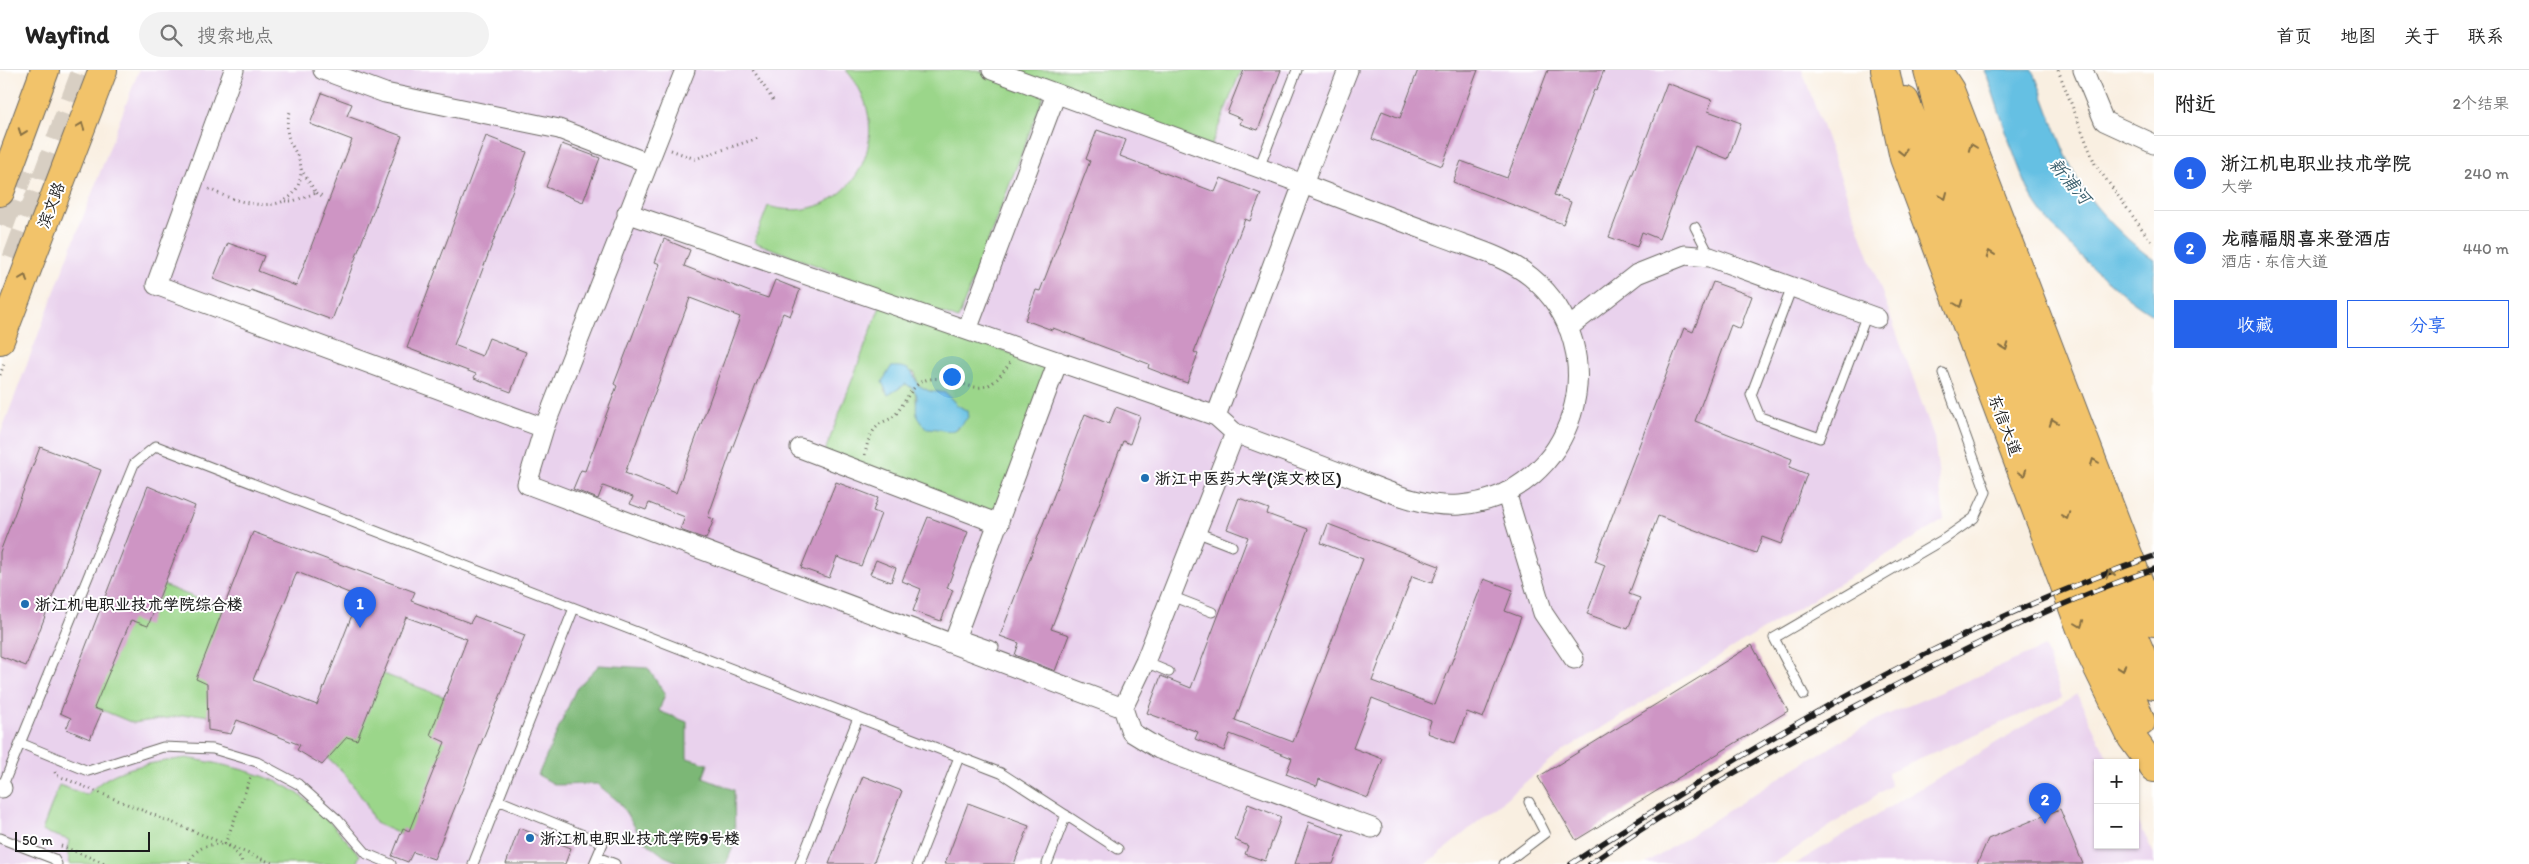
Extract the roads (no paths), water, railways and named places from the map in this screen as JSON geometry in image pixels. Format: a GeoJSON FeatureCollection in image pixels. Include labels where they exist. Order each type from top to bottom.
{"type":"FeatureCollection","features":[{"type":"Feature","properties":{"kind":"main road"},"geometry":{"type":"LineString","coordinates":[[0,192],[46,70]]}},
{"type":"Feature","properties":{"kind":"main road","name":"滨文路"},"geometry":{"type":"LineString","coordinates":[[0,340],[103,70]]}},
{"type":"Feature","properties":{"kind":"main road","name":"东信大道"},"geometry":{"type":"LineString","coordinates":[[1885,70],[1904,158],[2089,650],[2132,738],[2154,768]]}},
{"type":"Feature","properties":{"kind":"main road","name":"东信大道"},"geometry":{"type":"LineString","coordinates":[[1892,70],[1998,330],[2140,720],[2154,752]]}},
{"type":"Feature","properties":{"kind":"main road"},"geometry":{"type":"LineString","coordinates":[[1928,70],[1943,127],[2130,628],[2154,685]]}},
{"type":"Feature","properties":{"kind":"main road"},"geometry":{"type":"LineString","coordinates":[[1937,70],[1950,90],[2154,622]]}},
{"type":"Feature","properties":{"kind":"street"},"geometry":{"type":"LineString","coordinates":[[234,70],[156,285],[544,428]]}},
{"type":"Feature","properties":{"kind":"street"},"geometry":{"type":"LineString","coordinates":[[324,70],[367,78],[384,94],[559,129],[648,163]]}},
{"type":"Feature","properties":{"kind":"street"},"geometry":{"type":"LineString","coordinates":[[685,70],[544,428],[527,484],[955,639],[1123,708]]}},
{"type":"Feature","properties":{"kind":"street"},"geometry":{"type":"LineString","coordinates":[[627,214],[1216,416],[1235,433],[1423,502],[1461,505],[1480,502],[1506,492],[1531,476],[1545,463],[1566,431],[1577,394],[1577,356],[1568,328],[1555,303],[1544,288],[1513,265],[1303,184],[992,70]]}},
{"type":"Feature","properties":{"kind":"street"},"geometry":{"type":"LineString","coordinates":[[1216,416],[1348,70]]}},
{"type":"Feature","properties":{"kind":"street"},"geometry":{"type":"LineString","coordinates":[[2083,70],[2104,121],[2154,144]]}},
{"type":"Feature","properties":{"kind":"street"},"geometry":{"type":"LineString","coordinates":[[967,330],[1056,94]]}},
{"type":"Feature","properties":{"kind":"street"},"geometry":{"type":"LineString","coordinates":[[1568,328],[1637,274],[1685,255],[1710,257],[1872,316]]}},
{"type":"Feature","properties":{"kind":"street"},"geometry":{"type":"LineString","coordinates":[[955,639],[1058,361]]}},
{"type":"Feature","properties":{"kind":"street"},"geometry":{"type":"LineString","coordinates":[[1235,433],[1145,662],[1123,708],[1131,732],[1159,749],[1372,828]]}},
{"type":"Feature","properties":{"kind":"street"},"geometry":{"type":"LineString","coordinates":[[800,448],[999,524]]}},
{"type":"Feature","properties":{"kind":"street"},"geometry":{"type":"LineString","coordinates":[[1506,492],[1543,613],[1574,659]]}},
{"type":"Feature","properties":{"kind":"lane"},"geometry":{"type":"LineString","coordinates":[[1259,168],[1297,70]]}},
{"type":"Feature","properties":{"kind":"lane"},"geometry":{"type":"LineString","coordinates":[[1694,227],[1710,257]]}},
{"type":"Feature","properties":{"kind":"lane"},"geometry":{"type":"LineString","coordinates":[[1792,287],[1751,395],[1760,417],[1820,438],[1872,316]]}},
{"type":"Feature","properties":{"kind":"lane"},"geometry":{"type":"LineString","coordinates":[[1804,696],[1774,638],[1944,539],[1974,518],[1986,492],[1943,374]]}},
{"type":"Feature","properties":{"kind":"lane"},"geometry":{"type":"LineString","coordinates":[[1,789],[134,464],[156,446],[1000,773],[1118,850]]}},
{"type":"Feature","properties":{"kind":"lane"},"geometry":{"type":"LineString","coordinates":[[1196,532],[1232,546]]}},
{"type":"Feature","properties":{"kind":"lane"},"geometry":{"type":"LineString","coordinates":[[1171,596],[1212,612]]}},
{"type":"Feature","properties":{"kind":"lane"},"geometry":{"type":"LineString","coordinates":[[473,864],[574,608]]}},
{"type":"Feature","properties":{"kind":"lane"},"geometry":{"type":"LineString","coordinates":[[955,639],[994,647]]}},
{"type":"Feature","properties":{"kind":"lane"},"geometry":{"type":"LineString","coordinates":[[1145,662],[1169,672]]}},
{"type":"Feature","properties":{"kind":"lane"},"geometry":{"type":"LineString","coordinates":[[800,864],[858,718]]}},
{"type":"Feature","properties":{"kind":"lane"},"geometry":{"type":"LineString","coordinates":[[20,743],[88,771],[163,747],[213,749],[257,762],[298,784],[337,819],[367,854],[392,864]]}},
{"type":"Feature","properties":{"kind":"lane"},"geometry":{"type":"LineString","coordinates":[[917,864],[959,757]]}},
{"type":"Feature","properties":{"kind":"lane"},"geometry":{"type":"LineString","coordinates":[[498,800],[603,843],[596,861],[615,864]]}},
{"type":"Feature","properties":{"kind":"lane"},"geometry":{"type":"LineString","coordinates":[[1504,864],[1545,832],[1530,802]]}},
{"type":"Feature","properties":{"kind":"lane"},"geometry":{"type":"LineString","coordinates":[[1047,864],[1066,815]]}},
{"type":"Feature","properties":{"kind":"lane"},"geometry":{"type":"LineString","coordinates":[[0,838],[54,859],[57,864]]}},
{"type":"Feature","properties":{"kind":"water","name":"新浦河"},"geometry":{"type":"Polygon","coordinates":[[[1985,70],[2033,70],[2064,151],[2082,188],[2110,222],[2154,260],[2154,315],[2102,276],[2066,240],[2037,205],[2016,160],[1985,70]]]}},
{"type":"Feature","properties":{"kind":"water"},"geometry":{"type":"Polygon","coordinates":[[[891,367],[906,368],[912,372],[918,385],[929,391],[946,393],[956,404],[967,411],[968,417],[953,430],[925,428],[917,415],[917,397],[911,388],[906,384],[888,395],[882,382],[891,367]]]}},
{"type":"Feature","properties":{"kind":"tunnel"},"geometry":{"type":"LineString","coordinates":[[16,260],[86,70]]}},
{"type":"Feature","properties":{"kind":"tunnel"},"geometry":{"type":"LineString","coordinates":[[0,225],[21,168]]}},
{"type":"Feature","properties":{"kind":"railway"},"geometry":{"type":"LineString","coordinates":[[1571,864],[1710,775],[1853,692],[2001,618],[2076,585],[2154,556]]}},
{"type":"Feature","properties":{"kind":"railway"},"geometry":{"type":"LineString","coordinates":[[1590,864],[1625,840],[1732,774],[1879,694],[1980,642],[2083,596],[2154,569]]}},
{"type":"Feature","properties":{"kind":"place","name":"浙江中医药大学(滨文校区)"},"geometry":{"type":"Point","coordinates":[1145,478]}},
{"type":"Feature","properties":{"kind":"place","name":"浙江机电职业技术学院综合楼"},"geometry":{"type":"Point","coordinates":[25,604]}},
{"type":"Feature","properties":{"kind":"place","name":"浙江机电职业技术学院"},"geometry":{"type":"Point","coordinates":[360,628]}},
{"type":"Feature","properties":{"kind":"place","name":"龙禧福朋喜来登酒店"},"geometry":{"type":"Point","coordinates":[2045,824]}},
{"type":"Feature","properties":{"kind":"place","name":"浙江机电职业技术学院9号楼"},"geometry":{"type":"Point","coordinates":[530,838]}}]}
